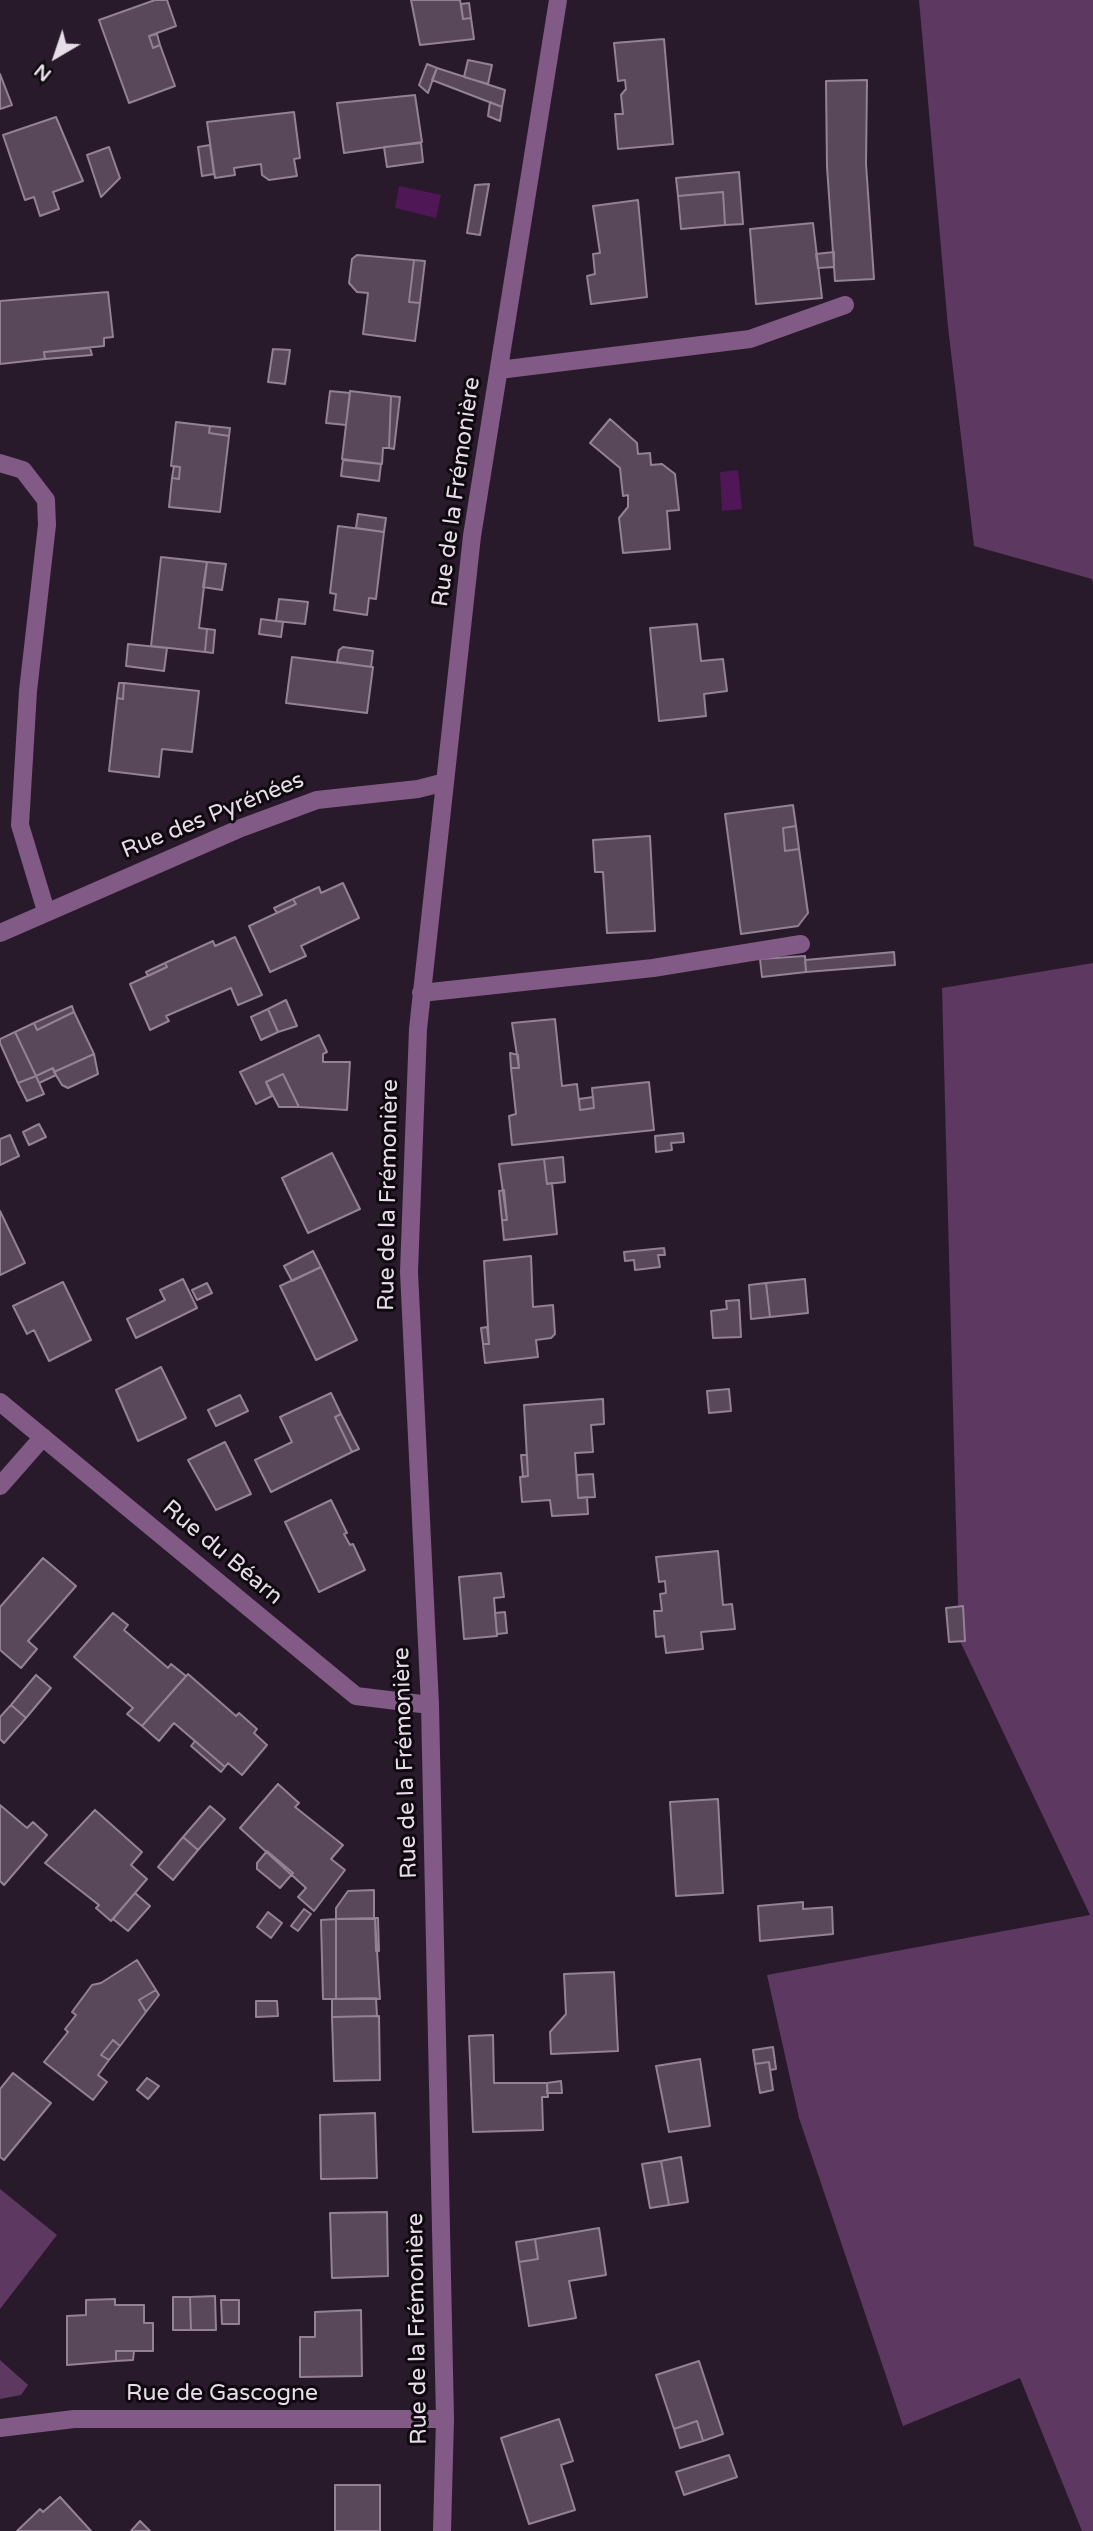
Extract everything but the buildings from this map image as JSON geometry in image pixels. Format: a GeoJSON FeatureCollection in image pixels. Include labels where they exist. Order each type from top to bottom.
{"type":"FeatureCollection","features":[{"type":"Feature","properties":{"kind":"street","name":"Rue de la Frémonière"},"geometry":{"type":"LineString","coordinates":[[442,2531],[445,2419],[430,1705],[409,1272],[421,993],[472,536],[558,0]]}},
{"type":"Feature","properties":{"kind":"street"},"geometry":{"type":"LineString","coordinates":[[499,370],[750,339],[845,304]]}},
{"type":"Feature","properties":{"kind":"street"},"geometry":{"type":"LineString","coordinates":[[0,463],[23,470],[46,500],[47,525],[28,691],[20,825],[46,911]]}},
{"type":"Feature","properties":{"kind":"street","name":"Rue des Pyrénées"},"geometry":{"type":"LineString","coordinates":[[0,933],[241,828],[317,800],[418,789],[445,782]]}},
{"type":"Feature","properties":{"kind":"street"},"geometry":{"type":"LineString","coordinates":[[421,993],[653,968],[801,944]]}},
{"type":"Feature","properties":{"kind":"street","name":"Rue du Béarn"},"geometry":{"type":"LineString","coordinates":[[0,1402],[356,1696],[430,1705]]}},
{"type":"Feature","properties":{"kind":"street"},"geometry":{"type":"LineString","coordinates":[[0,1486],[43,1437]]}},
{"type":"Feature","properties":{"kind":"street","name":"Rue de Gascogne"},"geometry":{"type":"LineString","coordinates":[[0,2428],[74,2419],[445,2419]]}},
{"type":"Feature","properties":{"kind":"shaded area"},"geometry":{"type":"Polygon","coordinates":[[[919,0],[1093,0],[1093,584],[1092,579],[974,546],[948,327],[919,0]]]}},
{"type":"Feature","properties":{"kind":"shaded area"},"geometry":{"type":"Polygon","coordinates":[[[399,186],[441,195],[436,218],[395,208],[399,186]]]}},
{"type":"Feature","properties":{"kind":"shaded area"},"geometry":{"type":"Polygon","coordinates":[[[738,470],[742,509],[722,511],[720,472],[738,470]]]}},
{"type":"Feature","properties":{"kind":"shaded area"},"geometry":{"type":"Polygon","coordinates":[[[1093,963],[1093,2531],[1082,2531],[1020,2378],[903,2426],[799,2118],[767,1975],[1090,1915],[959,1639],[942,988],[1093,963]]]}},
{"type":"Feature","properties":{"kind":"shaded area"},"geometry":{"type":"Polygon","coordinates":[[[0,2189],[57,2235],[0,2309],[0,2189]]]}},
{"type":"Feature","properties":{"kind":"shaded area"},"geometry":{"type":"Polygon","coordinates":[[[0,2360],[28,2385],[21,2395],[0,2399],[0,2360]]]}}]}
